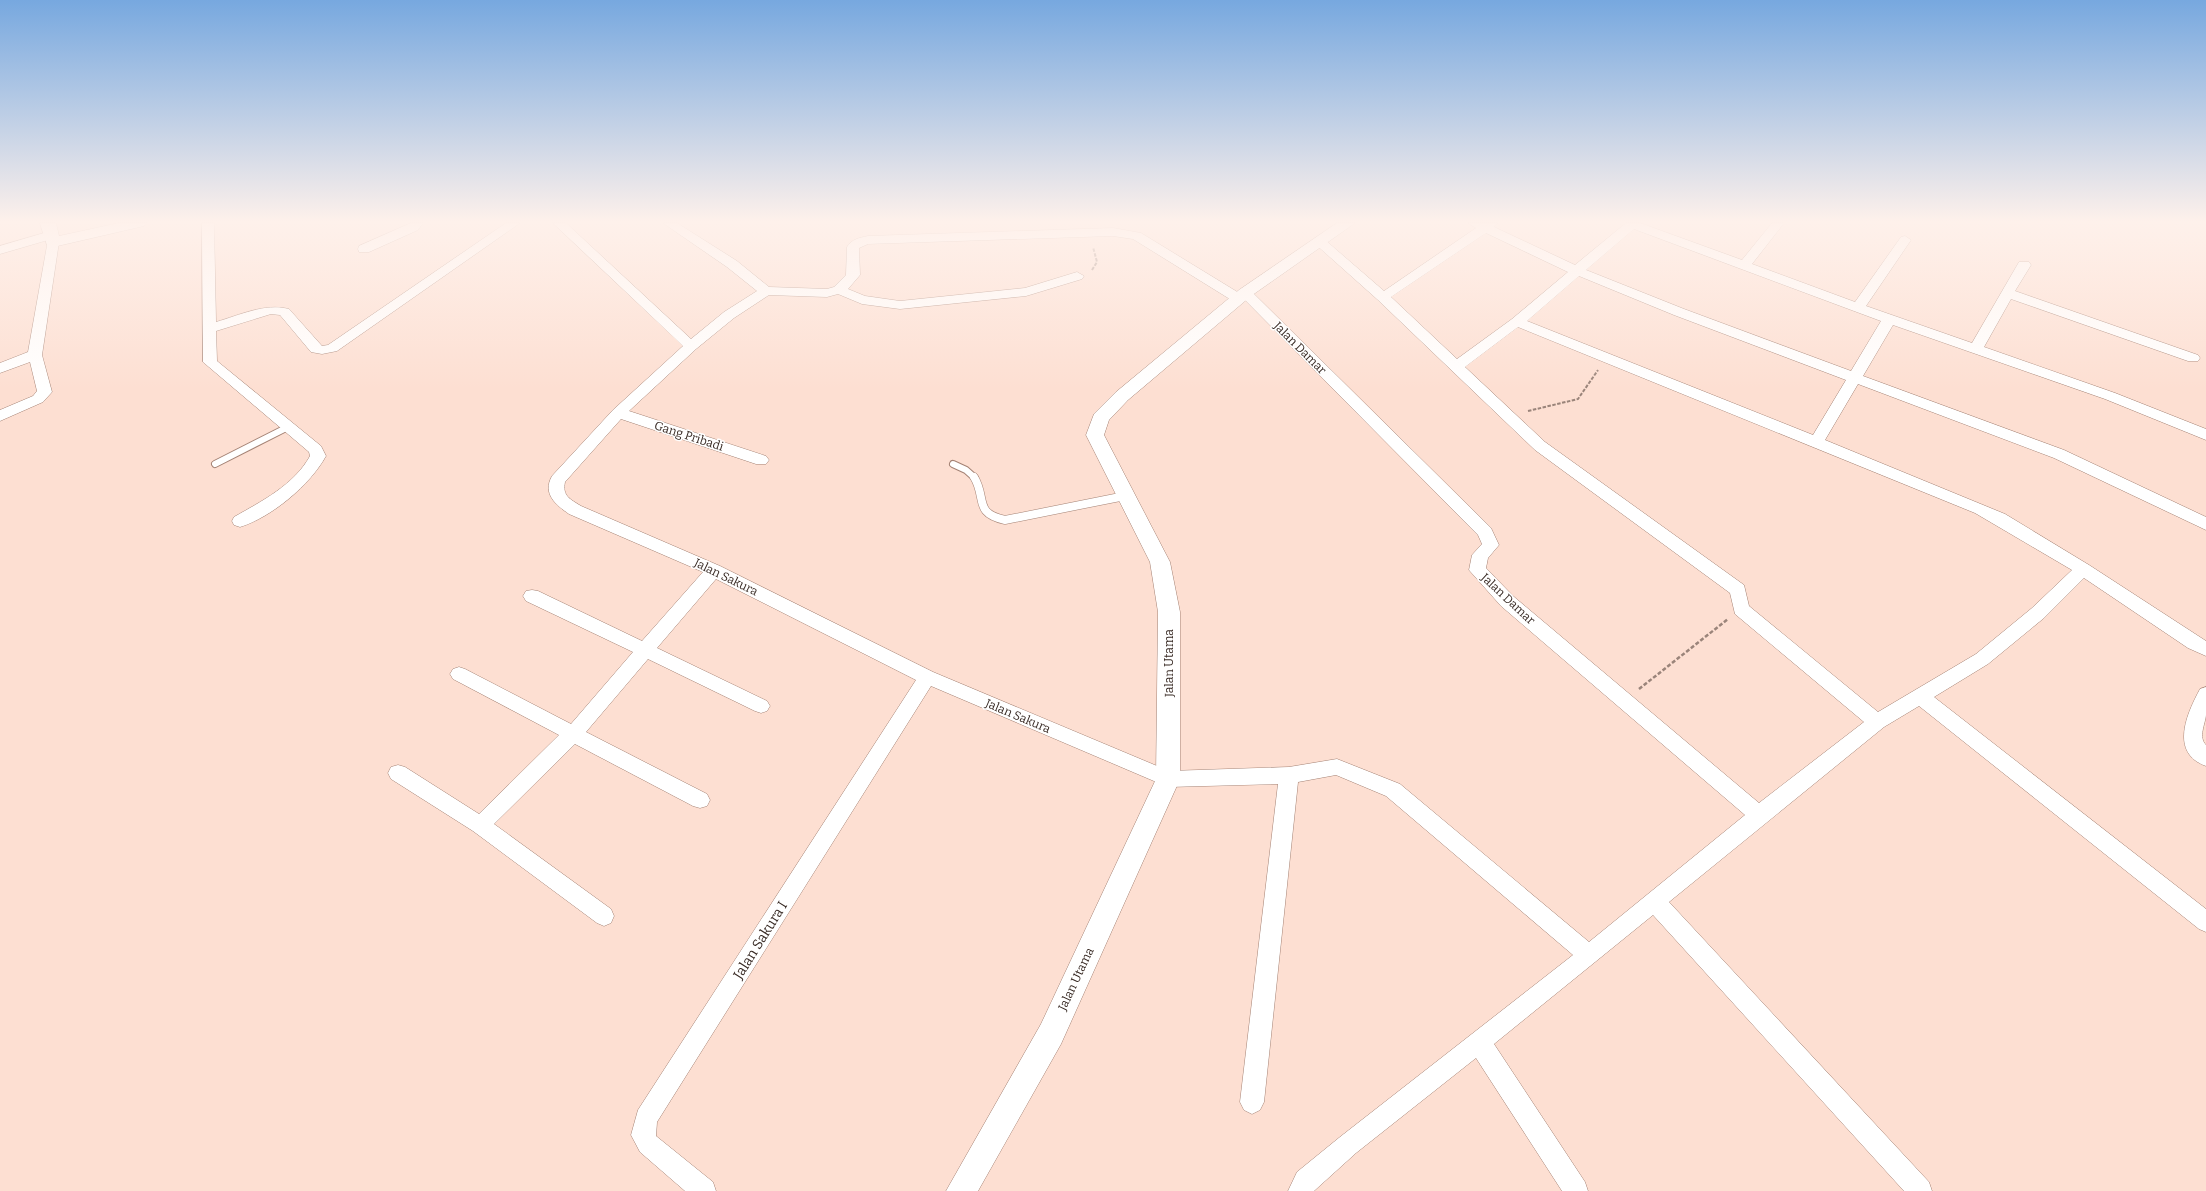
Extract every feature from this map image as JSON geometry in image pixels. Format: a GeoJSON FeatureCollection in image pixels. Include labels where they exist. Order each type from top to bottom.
{"type":"FeatureCollection","features":[{"type":"Feature","properties":{"kind":"street"},"geometry":{"type":"LineString","coordinates":[[0,416],[44,395],[35,355],[45,279]]}},
{"type":"Feature","properties":{"kind":"street"},"geometry":{"type":"LineString","coordinates":[[209,279],[210,362],[316,450],[318,456],[317,460],[299,480],[280,497],[240,521]]}},
{"type":"Feature","properties":{"kind":"street"},"geometry":{"type":"LineString","coordinates":[[210,328],[270,310],[278,310],[284,312],[316,349],[322,350],[332,348],[433,279]]}},
{"type":"Feature","properties":{"kind":"street"},"geometry":{"type":"LineString","coordinates":[[620,279],[691,346]]}},
{"type":"Feature","properties":{"kind":"street"},"geometry":{"type":"LineString","coordinates":[[750,279],[766,291],[827,293],[839,290],[850,279]]}},
{"type":"Feature","properties":{"kind":"street"},"geometry":{"type":"LineString","coordinates":[[839,290],[862,300],[900,305],[1026,292],[1069,279]]}},
{"type":"Feature","properties":{"kind":"street"},"geometry":{"type":"LineString","coordinates":[[1211,279],[1241,296]]}},
{"type":"Feature","properties":{"kind":"street","name":"Jalan Utama"},"geometry":{"type":"LineString","coordinates":[[961,1191],[1051,1034],[1168,779],[1169,612],[1160,562],[1095,435],[1100,418],[1122,396],[1241,296],[1266,279]]}},
{"type":"Feature","properties":{"kind":"street"},"geometry":{"type":"LineString","coordinates":[[1362,279],[1383,297],[1540,446],[1738,590],[1741,609],[1806,661],[1877,722]]}},
{"type":"Feature","properties":{"kind":"street"},"geometry":{"type":"LineString","coordinates":[[1383,297],[1408,279]]}},
{"type":"Feature","properties":{"kind":"street"},"geometry":{"type":"LineString","coordinates":[[1456,366],[1517,322],[1568,279]]}},
{"type":"Feature","properties":{"kind":"street"},"geometry":{"type":"LineString","coordinates":[[1596,279],[1679,312],[2059,454],[2206,524]]}},
{"type":"Feature","properties":{"kind":"street"},"geometry":{"type":"LineString","coordinates":[[1778,279],[2110,396],[2206,434]]}},
{"type":"Feature","properties":{"kind":"street"},"geometry":{"type":"LineString","coordinates":[[1858,308],[1878,279]]}},
{"type":"Feature","properties":{"kind":"street"},"geometry":{"type":"LineString","coordinates":[[1976,348],[2016,279]]}},
{"type":"Feature","properties":{"kind":"street","name":"Jalan Sakura"},"geometry":{"type":"LineString","coordinates":[[766,291],[729,315],[691,346],[618,413],[558,480],[556,489],[559,499],[575,510],[714,570],[927,677],[1168,779]]}},
{"type":"Feature","properties":{"kind":"street"},"geometry":{"type":"LineString","coordinates":[[2008,293],[2193,358]]}},
{"type":"Feature","properties":{"kind":"street","name":"Jalan Damar"},"geometry":{"type":"LineString","coordinates":[[1241,296],[1485,532],[1491,545],[1480,555],[1478,570],[1507,601],[1759,815]]}},
{"type":"Feature","properties":{"kind":"street"},"geometry":{"type":"LineString","coordinates":[[1816,443],[1890,318]]}},
{"type":"Feature","properties":{"kind":"street"},"geometry":{"type":"LineString","coordinates":[[1517,322],[2000,518],[2083,569],[2194,643],[2206,649]]}},
{"type":"Feature","properties":{"kind":"street"},"geometry":{"type":"LineString","coordinates":[[0,368],[35,355]]}},
{"type":"Feature","properties":{"kind":"street","name":"Gang Pribadi"},"geometry":{"type":"LineString","coordinates":[[618,413],[761,460]]}},
{"type":"Feature","properties":{"kind":"street"},"geometry":{"type":"LineString","coordinates":[[1300,1191],[1306,1181],[1348,1145],[1589,954],[1759,815],[1877,722],[1982,659],[2038,613],[2083,569]]}},
{"type":"Feature","properties":{"kind":"street"},"geometry":{"type":"LineString","coordinates":[[480,825],[574,733],[714,570]]}},
{"type":"Feature","properties":{"kind":"street"},"geometry":{"type":"LineString","coordinates":[[532,596],[643,651],[761,706]]}},
{"type":"Feature","properties":{"kind":"street"},"geometry":{"type":"LineString","coordinates":[[459,674],[700,800]]}},
{"type":"Feature","properties":{"kind":"street","name":"Jalan Sakura I"},"geometry":{"type":"LineString","coordinates":[[704,1191],[648,1144],[643,1134],[646,1118],[927,677]]}},
{"type":"Feature","properties":{"kind":"street"},"geometry":{"type":"LineString","coordinates":[[2206,694],[2193,726],[2194,745],[2206,758]]}},
{"type":"Feature","properties":{"kind":"street"},"geometry":{"type":"LineString","coordinates":[[1919,696],[2206,922]]}},
{"type":"Feature","properties":{"kind":"street"},"geometry":{"type":"LineString","coordinates":[[1168,779],[1289,775],[1337,767],[1393,790],[1589,954]]}},
{"type":"Feature","properties":{"kind":"street"},"geometry":{"type":"LineString","coordinates":[[398,773],[480,825],[604,916]]}},
{"type":"Feature","properties":{"kind":"street"},"geometry":{"type":"LineString","coordinates":[[1252,1102],[1289,775]]}},
{"type":"Feature","properties":{"kind":"street"},"geometry":{"type":"LineString","coordinates":[[1654,901],[1920,1191]]}},
{"type":"Feature","properties":{"kind":"street"},"geometry":{"type":"LineString","coordinates":[[1479,1042],[1576,1191]]}},
{"type":"Feature","properties":{"kind":"lane"},"geometry":{"type":"LineString","coordinates":[[215,464],[288,427]]}},
{"type":"Feature","properties":{"kind":"lane"},"geometry":{"type":"LineString","coordinates":[[953,464],[965,470],[975,479],[983,510],[992,518],[1005,520],[1125,496]]}},
{"type":"Feature","properties":{"kind":"path"},"geometry":{"type":"LineString","coordinates":[[1508,415],[1578,399],[1607,358]]}},
{"type":"Feature","properties":{"kind":"path"},"geometry":{"type":"LineString","coordinates":[[1624,700],[1741,609]]}}]}
